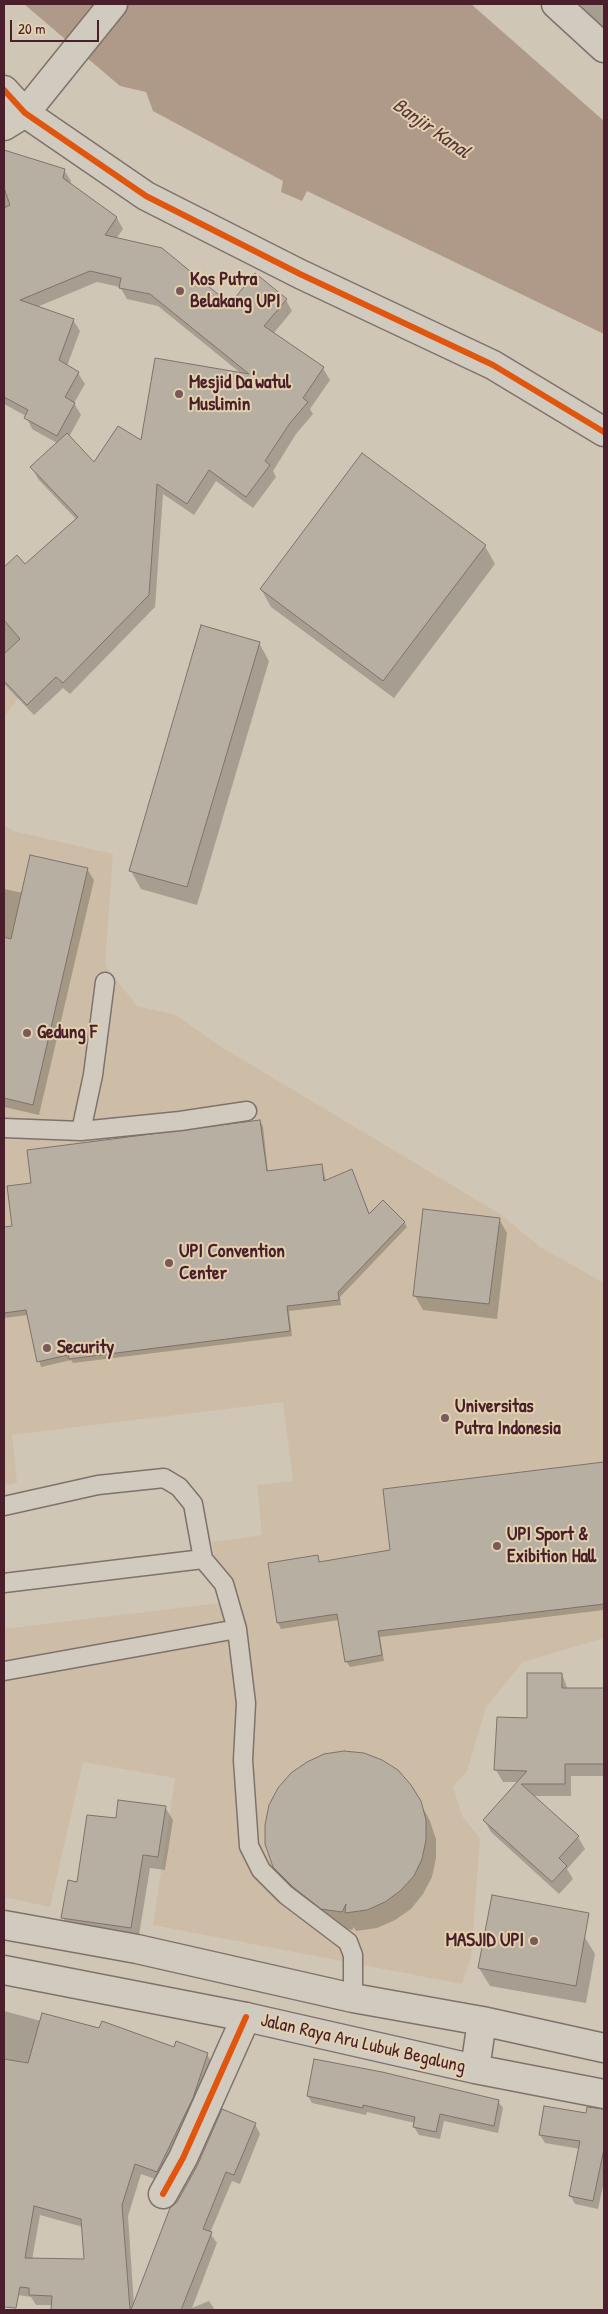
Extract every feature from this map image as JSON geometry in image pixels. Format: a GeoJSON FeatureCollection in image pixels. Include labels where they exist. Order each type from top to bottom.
{"type":"FeatureCollection","features":[{"type":"Feature","properties":{"kind":"main road"},"geometry":{"type":"LineString","coordinates":[[15,120],[55,76],[113,4]]}},
{"type":"Feature","properties":{"kind":"main road"},"geometry":{"type":"LineString","coordinates":[[556,4],[604,48]]}},
{"type":"Feature","properties":{"kind":"main road"},"geometry":{"type":"LineString","coordinates":[[4,90],[15,120],[146,196],[300,274],[493,365],[604,432]]}},
{"type":"Feature","properties":{"kind":"main road"},"geometry":{"type":"LineString","coordinates":[[4,1925],[137,1949],[353,1998],[482,2021],[604,2048]]}},
{"type":"Feature","properties":{"kind":"main road","name":"Jalan Raya Aru Lubuk Begalung"},"geometry":{"type":"LineString","coordinates":[[4,1970],[246,2017],[475,2069],[604,2094]]}},
{"type":"Feature","properties":{"kind":"main road"},"geometry":{"type":"LineString","coordinates":[[163,2194],[183,2158],[246,2017]]}},
{"type":"Feature","properties":{"kind":"main road"},"geometry":{"type":"LineString","coordinates":[[475,2069],[482,2021]]}},
{"type":"Feature","properties":{"kind":"lane"},"geometry":{"type":"LineString","coordinates":[[81,1131],[93,1075],[105,982]]}},
{"type":"Feature","properties":{"kind":"lane"},"geometry":{"type":"LineString","coordinates":[[4,1128],[81,1131],[180,1121],[247,1111]]}},
{"type":"Feature","properties":{"kind":"lane"},"geometry":{"type":"LineString","coordinates":[[4,1506],[98,1485],[164,1478],[179,1487],[193,1504],[203,1559],[224,1584],[237,1629],[246,1703],[243,1760],[250,1846],[261,1870],[286,1895],[348,1942],[353,1955],[353,1998]]}},
{"type":"Feature","properties":{"kind":"lane"},"geometry":{"type":"LineString","coordinates":[[4,1583],[203,1559]]}},
{"type":"Feature","properties":{"kind":"lane"},"geometry":{"type":"LineString","coordinates":[[4,1671],[237,1629]]}},
{"type":"Feature","properties":{"kind":"shaded area"},"geometry":{"type":"Polygon","coordinates":[[[4,686],[18,698],[4,717],[4,686]]]}},
{"type":"Feature","properties":{"kind":"shaded area","name":"Universitas Putra Indonesia"},"geometry":{"type":"Polygon","coordinates":[[[4,825],[13,831],[113,854],[105,965],[137,1006],[176,1015],[218,1045],[500,1214],[540,1247],[604,1283],[604,1638],[523,1662],[486,1707],[467,1771],[453,1787],[462,1816],[480,1838],[471,1957],[462,1984],[153,1925],[175,1778],[83,1762],[50,1907],[4,1897],[4,1629],[219,1603],[212,1542],[262,1535],[257,1485],[293,1481],[283,1402],[12,1435],[17,1483],[4,1485],[4,825]]]}},
{"type":"Feature","properties":{"kind":"water","name":"Banjir Kanal"},"geometry":{"type":"Polygon","coordinates":[[[24,4],[471,4],[604,121],[604,334],[307,191],[302,201],[281,192],[283,181],[153,111],[146,92],[120,86],[24,4]]]}},
{"type":"Feature","properties":{"kind":"building"},"geometry":{"type":"Polygon","coordinates":[[[4,150],[65,169],[63,178],[117,217],[105,235],[162,248],[230,304],[255,273],[287,299],[264,326],[324,367],[303,398],[308,402],[290,423],[265,461],[270,465],[246,497],[209,470],[187,504],[157,484],[149,595],[63,683],[56,677],[27,705],[4,681],[4,654],[20,639],[4,620],[4,567],[17,555],[25,564],[78,517],[30,467],[67,433],[94,462],[118,426],[141,440],[155,358],[249,374],[150,294],[119,288],[121,278],[90,271],[20,300],[74,319],[59,360],[79,372],[65,397],[75,403],[57,436],[24,418],[28,410],[4,397],[4,208],[10,205],[4,188],[4,150]]]}},
{"type":"Feature","properties":{"kind":"building"},"geometry":{"type":"Polygon","coordinates":[[[362,453],[486,545],[383,681],[260,589],[362,453]]]}},
{"type":"Feature","properties":{"kind":"building"},"geometry":{"type":"Polygon","coordinates":[[[201,625],[260,642],[187,887],[129,871],[201,625]]]}},
{"type":"Feature","properties":{"kind":"building","name":"Gedung F"},"geometry":{"type":"Polygon","coordinates":[[[30,855],[88,868],[33,1105],[4,1098],[4,937],[11,939],[30,855]]]}},
{"type":"Feature","properties":{"kind":"building","name":"UPI Convention Center"},"geometry":{"type":"Polygon","coordinates":[[[260,1120],[267,1171],[322,1164],[324,1181],[352,1169],[369,1214],[383,1200],[405,1222],[338,1292],[339,1300],[287,1306],[290,1331],[69,1359],[68,1355],[37,1362],[26,1310],[4,1313],[4,1227],[12,1226],[7,1186],[31,1183],[27,1150],[260,1120]]]}},
{"type":"Feature","properties":{"kind":"building"},"geometry":{"type":"Polygon","coordinates":[[[423,1209],[500,1218],[489,1304],[413,1296],[423,1209]]]}},
{"type":"Feature","properties":{"kind":"building","name":"UPI Sport & Exibition Hall"},"geometry":{"type":"Polygon","coordinates":[[[604,1462],[604,1604],[378,1631],[382,1655],[345,1662],[337,1614],[277,1623],[268,1563],[318,1555],[319,1562],[390,1550],[383,1489],[604,1462]]]}},
{"type":"Feature","properties":{"kind":"building"},"geometry":{"type":"Polygon","coordinates":[[[527,1673],[562,1673],[562,1688],[604,1688],[604,1764],[565,1764],[565,1784],[521,1784],[579,1836],[559,1858],[567,1866],[552,1882],[483,1820],[527,1771],[494,1770],[497,1717],[527,1718],[527,1673]]]}},
{"type":"Feature","properties":{"kind":"building"},"geometry":{"type":"Polygon","coordinates":[[[344,1751],[364,1753],[382,1760],[398,1770],[411,1785],[421,1801],[426,1820],[426,1840],[422,1859],[414,1876],[400,1891],[385,1902],[367,1910],[345,1913],[346,1904],[342,1912],[321,1909],[293,1887],[273,1867],[265,1844],[265,1825],[269,1805],[278,1788],[291,1773],[307,1762],[324,1754],[344,1751]]]}},
{"type":"Feature","properties":{"kind":"building"},"geometry":{"type":"Polygon","coordinates":[[[118,1800],[166,1806],[158,1857],[143,1855],[131,1928],[61,1918],[68,1880],[77,1882],[87,1815],[116,1818],[118,1800]]]}},
{"type":"Feature","properties":{"kind":"building","name":"MASJID UPI"},"geometry":{"type":"Polygon","coordinates":[[[492,1895],[589,1913],[576,1986],[478,1968],[492,1895]]]}},
{"type":"Feature","properties":{"kind":"building"},"geometry":{"type":"Polygon","coordinates":[[[42,2013],[99,2028],[102,2021],[174,2047],[176,2041],[208,2053],[193,2098],[157,2172],[135,2164],[122,2205],[130,2310],[51,2310],[52,2296],[29,2295],[29,2288],[20,2287],[16,2308],[4,2307],[4,2059],[28,2063],[42,2013]],[[34,2206],[25,2258],[84,2259],[81,2219],[34,2206]]]}},
{"type":"Feature","properties":{"kind":"building"},"geometry":{"type":"Polygon","coordinates":[[[314,2059],[382,2072],[499,2100],[494,2126],[440,2114],[436,2132],[413,2127],[415,2117],[363,2105],[363,2108],[307,2096],[314,2059]]]}},
{"type":"Feature","properties":{"kind":"building"},"geometry":{"type":"Polygon","coordinates":[[[544,2106],[586,2113],[587,2107],[604,2109],[604,2149],[593,2201],[569,2196],[580,2141],[539,2135],[544,2106]]]}},
{"type":"Feature","properties":{"kind":"building"},"geometry":{"type":"Polygon","coordinates":[[[222,2109],[256,2123],[234,2175],[226,2172],[203,2229],[212,2232],[181,2310],[131,2310],[170,2208],[177,2202],[197,2166],[222,2109]]]}},
{"type":"Feature","properties":{"kind":"cycle path"},"geometry":{"type":"LineString","coordinates":[[4,90],[25,113],[146,196],[300,274],[493,365],[604,432]]}},
{"type":"Feature","properties":{"kind":"cycle path"},"geometry":{"type":"LineString","coordinates":[[163,2194],[183,2158],[246,2017]]}},
{"type":"Feature","properties":{"kind":"place","name":"Kos Putra Belakang UPI"},"geometry":{"type":"Point","coordinates":[180,291]}},
{"type":"Feature","properties":{"kind":"place","name":"Mesjid Da'watul Muslimin"},"geometry":{"type":"Point","coordinates":[179,394]}},
{"type":"Feature","properties":{"kind":"place","name":"Gedung F"},"geometry":{"type":"Point","coordinates":[27,1033]}},
{"type":"Feature","properties":{"kind":"place","name":"UPI Convention Center"},"geometry":{"type":"Point","coordinates":[169,1263]}},
{"type":"Feature","properties":{"kind":"place","name":"Security"},"geometry":{"type":"Point","coordinates":[47,1348]}},
{"type":"Feature","properties":{"kind":"place","name":"Universitas Putra Indonesia"},"geometry":{"type":"Point","coordinates":[445,1418]}},
{"type":"Feature","properties":{"kind":"place","name":"UPI Sport & Exibition Hall"},"geometry":{"type":"Point","coordinates":[497,1546]}},
{"type":"Feature","properties":{"kind":"place","name":"MASJID UPI"},"geometry":{"type":"Point","coordinates":[534,1941]}}]}
